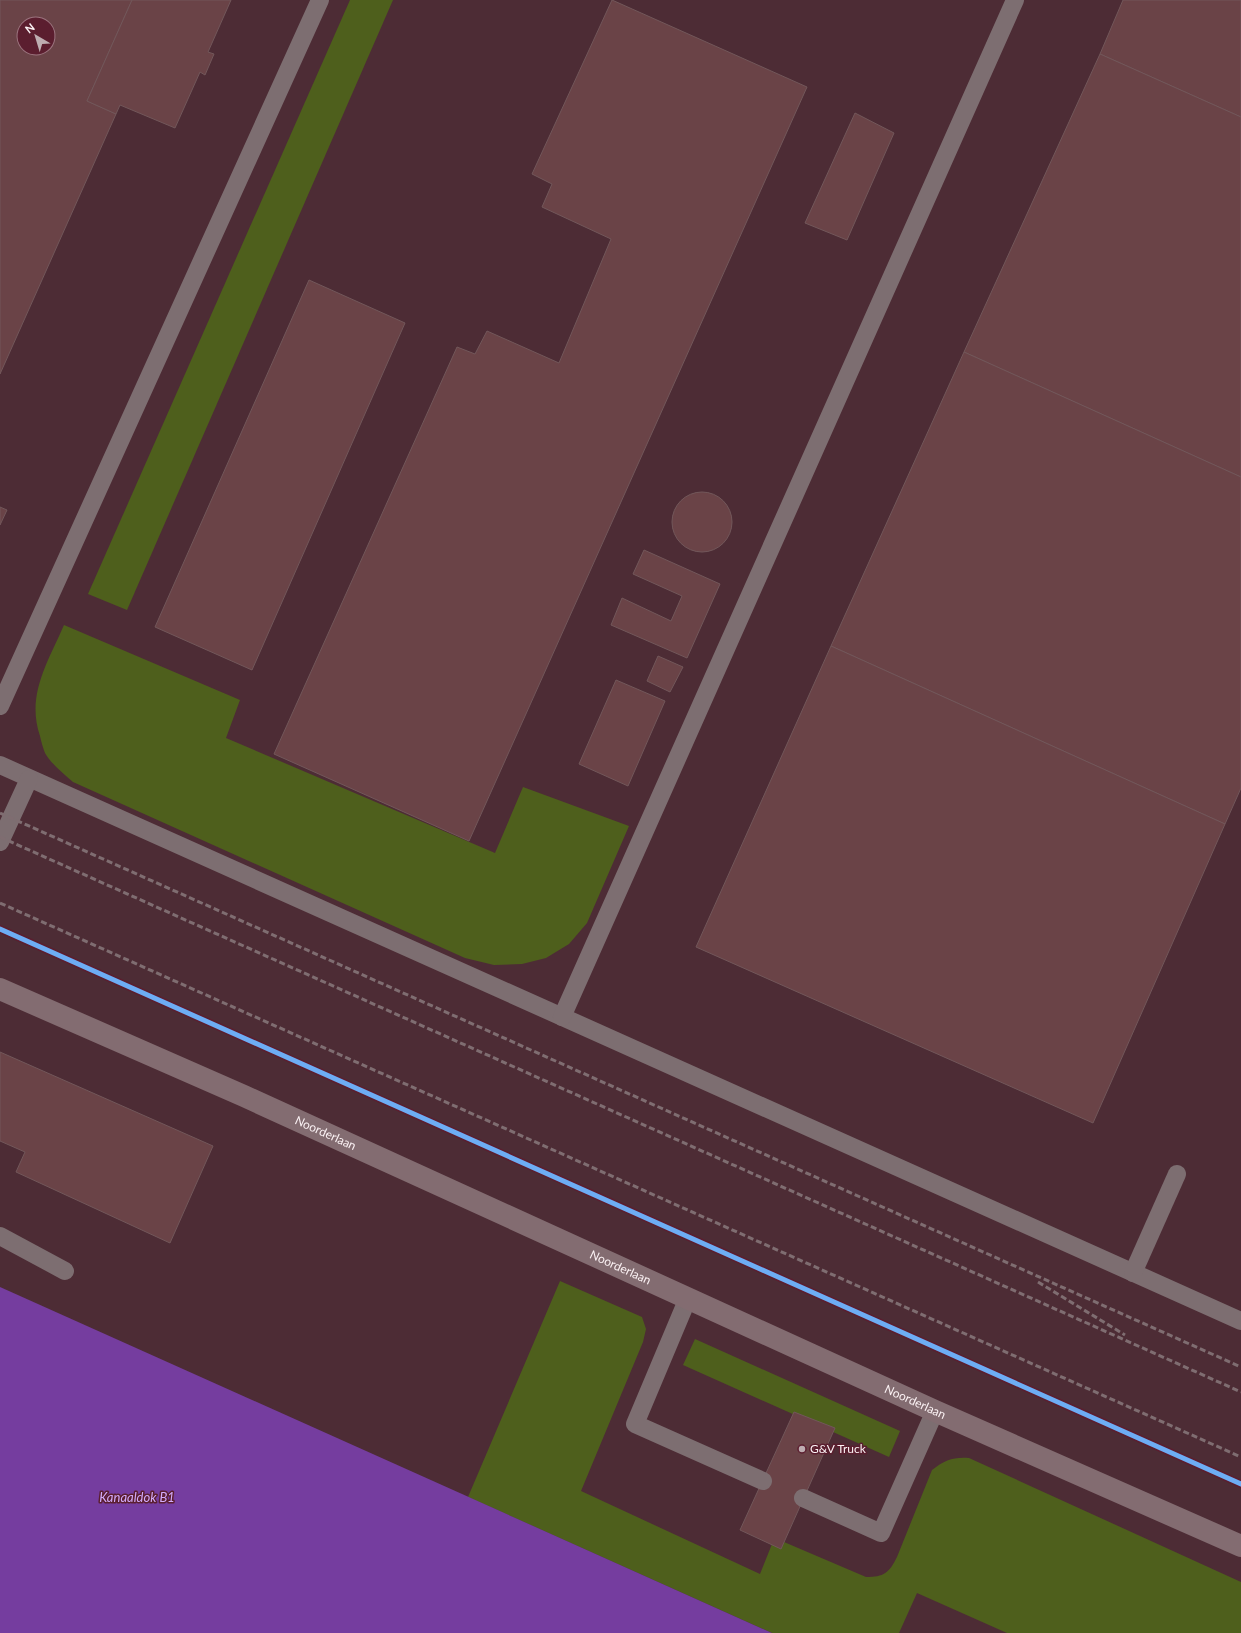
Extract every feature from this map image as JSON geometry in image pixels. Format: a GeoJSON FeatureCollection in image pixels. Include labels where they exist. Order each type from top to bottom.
{"type":"FeatureCollection","features":[{"type":"Feature","properties":{"kind":"main road","name":"Noorderlaan"},"geometry":{"type":"LineString","coordinates":[[0,988],[244,1096],[935,1411],[1241,1546]]}},
{"type":"Feature","properties":{"kind":"lane"},"geometry":{"type":"LineString","coordinates":[[0,706],[320,0]]}},
{"type":"Feature","properties":{"kind":"lane"},"geometry":{"type":"LineString","coordinates":[[562,1017],[1016,0]]}},
{"type":"Feature","properties":{"kind":"lane"},"geometry":{"type":"LineString","coordinates":[[0,765],[1241,1320]]}},
{"type":"Feature","properties":{"kind":"lane"},"geometry":{"type":"LineString","coordinates":[[0,842],[29,779]]}},
{"type":"Feature","properties":{"kind":"lane"},"geometry":{"type":"LineString","coordinates":[[1133,1273],[1177,1174]]}},
{"type":"Feature","properties":{"kind":"lane"},"geometry":{"type":"LineString","coordinates":[[0,1236],[65,1271]]}},
{"type":"Feature","properties":{"kind":"lane"},"geometry":{"type":"LineString","coordinates":[[688,1298],[635,1424],[762,1481]]}},
{"type":"Feature","properties":{"kind":"lane"},"geometry":{"type":"LineString","coordinates":[[803,1498],[881,1533],[935,1411]]}},
{"type":"Feature","properties":{"kind":"green space"},"geometry":{"type":"Polygon","coordinates":[[[350,0],[393,0],[127,610],[88,594],[350,0]]]}},
{"type":"Feature","properties":{"kind":"green space"},"geometry":{"type":"Polygon","coordinates":[[[64,625],[240,700],[226,738],[495,853],[523,787],[629,826],[587,923],[569,944],[546,958],[522,964],[494,965],[465,958],[73,782],[54,765],[45,753],[36,721],[37,693],[41,679],[64,625]]]}},
{"type":"Feature","properties":{"kind":"green space"},"geometry":{"type":"Polygon","coordinates":[[[560,1281],[642,1317],[646,1329],[643,1342],[581,1491],[760,1574],[772,1544],[784,1542],[866,1577],[872,1577],[885,1573],[897,1557],[932,1470],[949,1460],[969,1458],[1241,1582],[1241,1633],[1007,1633],[917,1593],[899,1633],[772,1633],[468,1497],[560,1281]]]}},
{"type":"Feature","properties":{"kind":"green space"},"geometry":{"type":"Polygon","coordinates":[[[695,1339],[900,1431],[889,1457],[683,1365],[695,1339]]]}},
{"type":"Feature","properties":{"kind":"water","name":"Kanaaldok B1"},"geometry":{"type":"Polygon","coordinates":[[[0,1287],[772,1633],[0,1633],[0,1287]]]}},
{"type":"Feature","properties":{"kind":"building"},"geometry":{"type":"Polygon","coordinates":[[[0,0],[132,0],[87,101],[116,114],[0,374],[0,0]]]}},
{"type":"Feature","properties":{"kind":"building"},"geometry":{"type":"Polygon","coordinates":[[[132,0],[231,0],[208,52],[214,54],[205,75],[200,72],[175,128],[120,105],[116,114],[87,101],[132,0]]]}},
{"type":"Feature","properties":{"kind":"building"},"geometry":{"type":"Polygon","coordinates":[[[612,0],[807,87],[469,841],[274,754],[457,347],[475,354],[487,331],[559,363],[611,239],[542,207],[552,184],[532,174],[612,0]]]}},
{"type":"Feature","properties":{"kind":"building"},"geometry":{"type":"Polygon","coordinates":[[[1123,0],[1241,0],[1241,117],[1100,54],[1123,0]]]}},
{"type":"Feature","properties":{"kind":"building"},"geometry":{"type":"Polygon","coordinates":[[[1100,54],[1241,117],[1241,477],[964,352],[1100,54]]]}},
{"type":"Feature","properties":{"kind":"building"},"geometry":{"type":"Polygon","coordinates":[[[855,113],[894,133],[847,240],[805,223],[855,113]]]}},
{"type":"Feature","properties":{"kind":"building"},"geometry":{"type":"Polygon","coordinates":[[[309,280],[405,323],[252,670],[155,627],[309,280]]]}},
{"type":"Feature","properties":{"kind":"building"},"geometry":{"type":"Polygon","coordinates":[[[964,352],[1241,477],[1241,788],[1225,824],[831,646],[964,352]]]}},
{"type":"Feature","properties":{"kind":"building"},"geometry":{"type":"Polygon","coordinates":[[[696,492],[708,492],[719,497],[727,505],[732,516],[730,534],[719,547],[708,552],[696,552],[685,547],[677,539],[672,528],[672,516],[677,505],[685,497],[696,492]]]}},
{"type":"Feature","properties":{"kind":"building"},"geometry":{"type":"Polygon","coordinates":[[[0,507],[7,510],[0,525],[0,507]]]}},
{"type":"Feature","properties":{"kind":"building"},"geometry":{"type":"Polygon","coordinates":[[[644,550],[720,584],[687,658],[611,625],[622,598],[671,621],[682,596],[633,574],[644,550]]]}},
{"type":"Feature","properties":{"kind":"building"},"geometry":{"type":"Polygon","coordinates":[[[831,646],[1225,824],[1093,1123],[696,947],[831,646]]]}},
{"type":"Feature","properties":{"kind":"building"},"geometry":{"type":"Polygon","coordinates":[[[658,656],[683,667],[670,692],[647,681],[658,656]]]}},
{"type":"Feature","properties":{"kind":"building"},"geometry":{"type":"Polygon","coordinates":[[[616,680],[665,701],[628,786],[579,764],[616,680]]]}},
{"type":"Feature","properties":{"kind":"building"},"geometry":{"type":"Polygon","coordinates":[[[0,1052],[213,1146],[170,1243],[16,1172],[25,1152],[0,1141],[0,1052]]]}},
{"type":"Feature","properties":{"kind":"building"},"geometry":{"type":"Polygon","coordinates":[[[794,1412],[835,1428],[781,1549],[740,1530],[794,1412]]]}},
{"type":"Feature","properties":{"kind":"railway"},"geometry":{"type":"LineString","coordinates":[[0,813],[1241,1367]]}},
{"type":"Feature","properties":{"kind":"railway"},"geometry":{"type":"LineString","coordinates":[[0,837],[1241,1392]]}},
{"type":"Feature","properties":{"kind":"railway"},"geometry":{"type":"LineString","coordinates":[[0,903],[1241,1457]]}},
{"type":"Feature","properties":{"kind":"railway"},"geometry":{"type":"LineString","coordinates":[[1038,1282],[1125,1335]]}},
{"type":"Feature","properties":{"kind":"cycle path"},"geometry":{"type":"LineString","coordinates":[[0,929],[1241,1484]]}},
{"type":"Feature","properties":{"kind":"place","name":"G&V Truck"},"geometry":{"type":"Point","coordinates":[802,1449]}}]}
